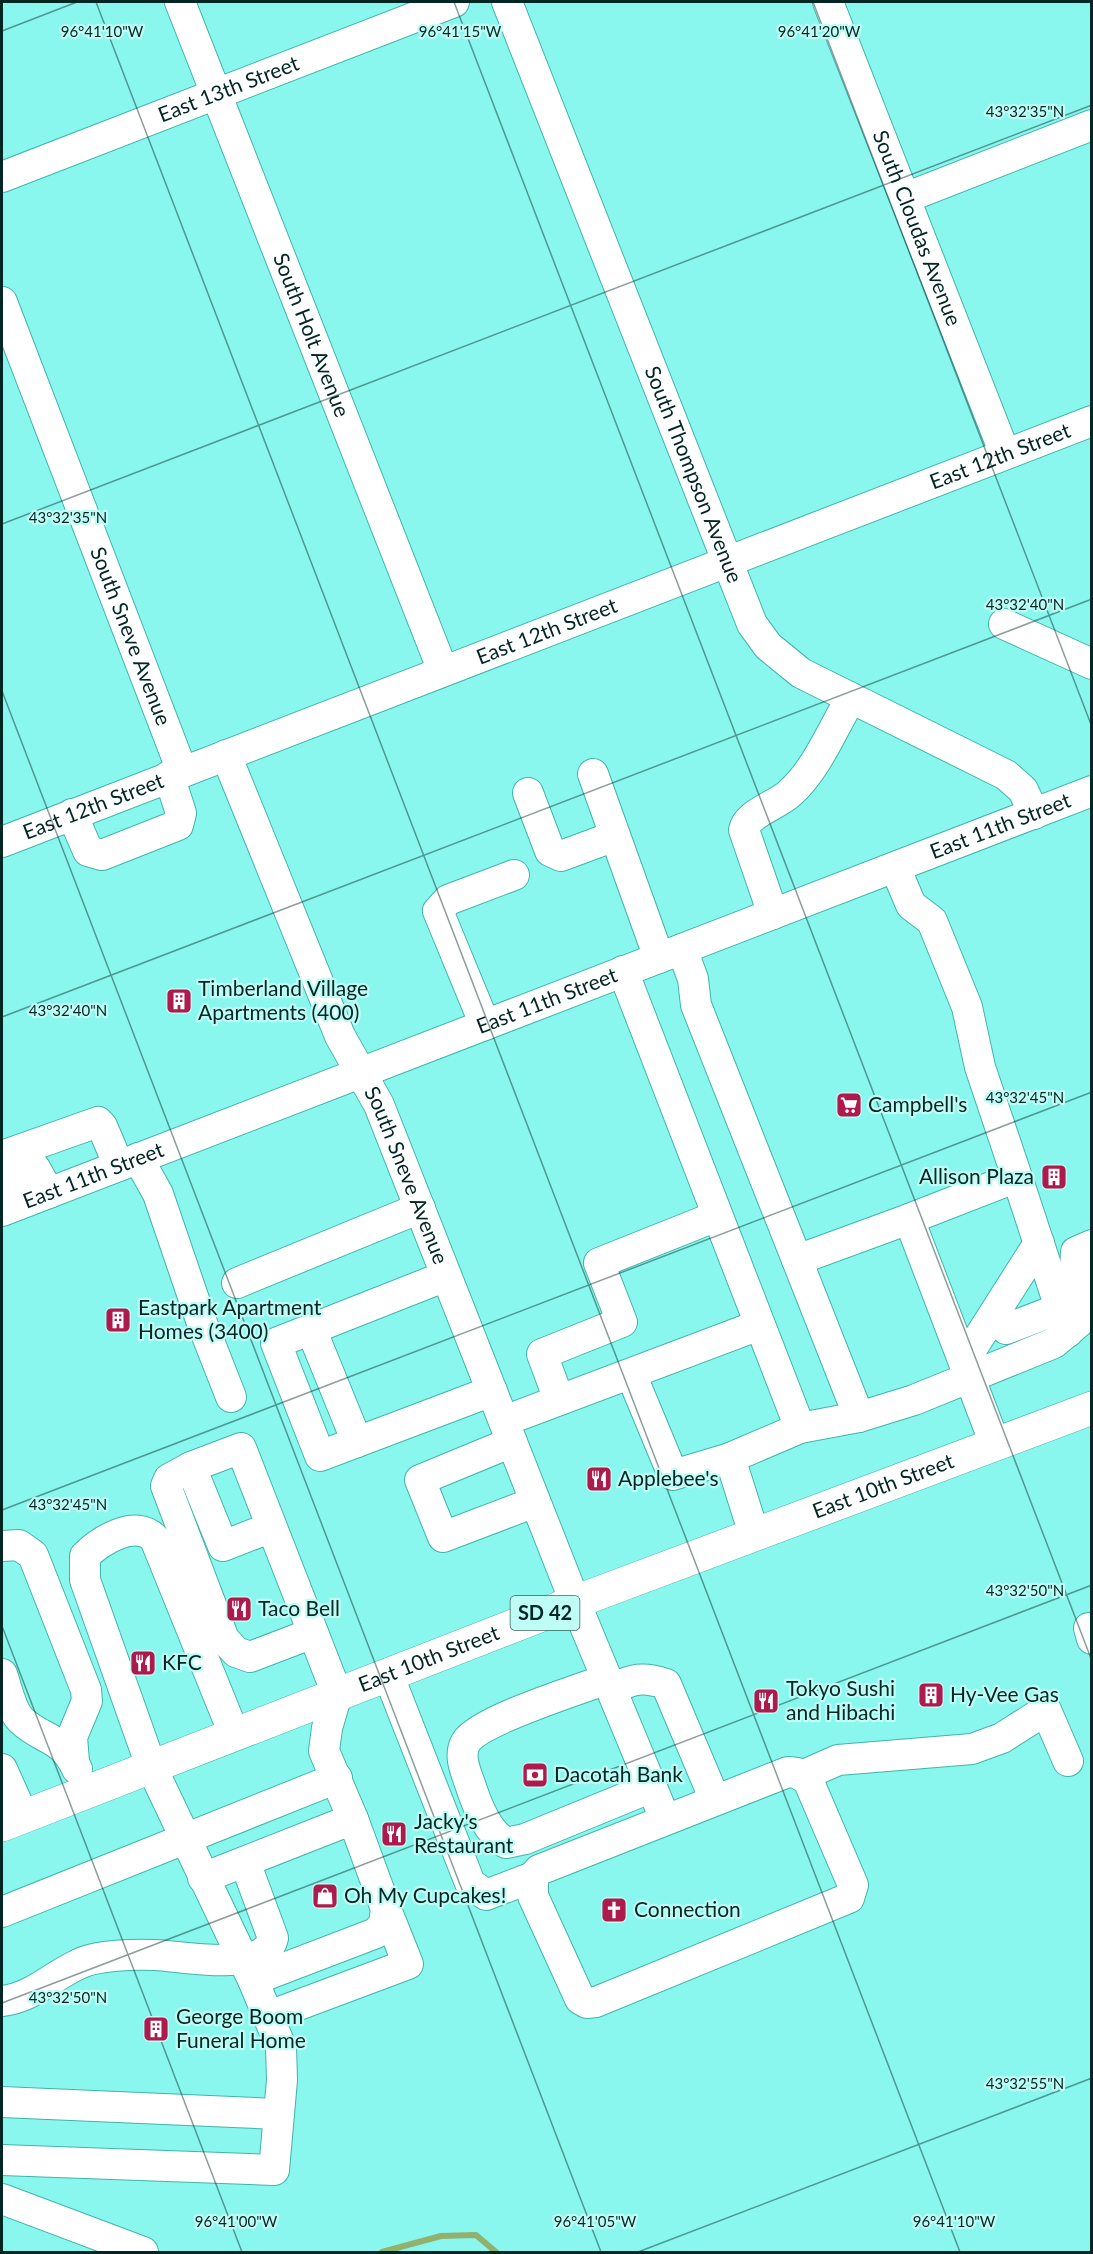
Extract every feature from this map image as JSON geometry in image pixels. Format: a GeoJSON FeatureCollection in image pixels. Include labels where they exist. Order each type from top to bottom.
{"type":"FeatureCollection","features":[{"type":"Feature","properties":{"kind":"main road","name":"East 10th Street"},"geometry":{"type":"LineString","coordinates":[[12,1820],[574,1602],[1092,1407]]}},
{"type":"Feature","properties":{"kind":"street","name":"South Holt Avenue"},"geometry":{"type":"LineString","coordinates":[[180,2],[443,671]]}},
{"type":"Feature","properties":{"kind":"street","name":"East 13th Street"},"geometry":{"type":"LineString","coordinates":[[2,177],[454,2]]}},
{"type":"Feature","properties":{"kind":"street","name":"South Thompson Avenue"},"geometry":{"type":"LineString","coordinates":[[507,2],[725,561],[752,624],[768,646],[801,673],[1006,776],[1023,790],[1034,814]]}},
{"type":"Feature","properties":{"kind":"street","name":"South Cloudas Avenue"},"geometry":{"type":"LineString","coordinates":[[828,2],[1005,454]]}},
{"type":"Feature","properties":{"kind":"street"},"geometry":{"type":"LineString","coordinates":[[905,198],[1092,125]]}},
{"type":"Feature","properties":{"kind":"street","name":"South Sneve Avenue"},"geometry":{"type":"LineString","coordinates":[[2,302],[176,774],[181,813],[178,825],[102,855],[88,851],[72,814]]}},
{"type":"Feature","properties":{"kind":"street","name":"East 12th Street"},"geometry":{"type":"LineString","coordinates":[[2,842],[1092,421]]}},
{"type":"Feature","properties":{"kind":"street"},"geometry":{"type":"LineString","coordinates":[[1004,624],[1092,664]]}},
{"type":"Feature","properties":{"kind":"street"},"geometry":{"type":"LineString","coordinates":[[774,914],[744,830],[745,824],[752,817],[774,806],[801,782],[851,698]]}},
{"type":"Feature","properties":{"kind":"street","name":"South Sneve Avenue"},"geometry":{"type":"LineString","coordinates":[[226,755],[340,1036],[379,1105],[574,1602],[665,1819]]}},
{"type":"Feature","properties":{"kind":"street"},"geometry":{"type":"LineString","coordinates":[[593,774],[615,836],[670,953],[693,979],[696,1005],[859,1417]]}},
{"type":"Feature","properties":{"kind":"street","name":"East 11th Street"},"geometry":{"type":"LineString","coordinates":[[9,1208],[1092,791]]}},
{"type":"Feature","properties":{"kind":"street"},"geometry":{"type":"LineString","coordinates":[[528,794],[550,851],[555,855],[561,856],[615,836]]}},
{"type":"Feature","properties":{"kind":"street"},"geometry":{"type":"LineString","coordinates":[[631,1374],[673,1475],[730,1458],[800,1428],[859,1417],[914,1400],[967,1370],[1054,1343],[1064,1320],[980,1067],[967,1007],[932,921],[911,905],[895,867]]}},
{"type":"Feature","properties":{"kind":"street"},"geometry":{"type":"LineString","coordinates":[[484,1025],[438,911],[448,900],[513,875]]}},
{"type":"Feature","properties":{"kind":"street"},"geometry":{"type":"LineString","coordinates":[[623,971],[800,1428]]}},
{"type":"Feature","properties":{"kind":"street"},"geometry":{"type":"LineString","coordinates":[[12,1160],[98,1122],[102,1126],[129,1162],[158,1194],[202,1323],[231,1397]]}},
{"type":"Feature","properties":{"kind":"street"},"geometry":{"type":"LineString","coordinates":[[12,1160],[35,1168],[49,1193]]}},
{"type":"Feature","properties":{"kind":"street"},"geometry":{"type":"LineString","coordinates":[[9,1208],[9,1177],[12,1160]]}},
{"type":"Feature","properties":{"kind":"street"},"geometry":{"type":"LineString","coordinates":[[797,1260],[1017,1177]]}},
{"type":"Feature","properties":{"kind":"street"},"geometry":{"type":"LineString","coordinates":[[237,1283],[420,1208]]}},
{"type":"Feature","properties":{"kind":"street"},"geometry":{"type":"LineString","coordinates":[[559,1400],[542,1354],[622,1322],[599,1263],[717,1216]]}},
{"type":"Feature","properties":{"kind":"street"},"geometry":{"type":"LineString","coordinates":[[909,1219],[995,1444]]}},
{"type":"Feature","properties":{"kind":"street"},"geometry":{"type":"LineString","coordinates":[[967,1370],[1039,1243]]}},
{"type":"Feature","properties":{"kind":"street"},"geometry":{"type":"LineString","coordinates":[[1006,1329],[1064,1320],[1092,1309],[1075,1270],[1076,1252],[1092,1245]]}},
{"type":"Feature","properties":{"kind":"street"},"geometry":{"type":"LineString","coordinates":[[446,1276],[276,1343],[320,1456],[492,1390]]}},
{"type":"Feature","properties":{"kind":"street"},"geometry":{"type":"LineString","coordinates":[[535,1502],[443,1537],[420,1480],[508,1432],[559,1400],[759,1325]]}},
{"type":"Feature","properties":{"kind":"street"},"geometry":{"type":"LineString","coordinates":[[311,1329],[357,1442]]}},
{"type":"Feature","properties":{"kind":"street"},"geometry":{"type":"LineString","coordinates":[[269,2016],[408,1964],[337,1778],[327,1761],[324,1747],[337,1694],[241,1448],[191,1467],[169,1479],[166,1486],[224,1639],[236,1652],[250,1657],[313,1633]]}},
{"type":"Feature","properties":{"kind":"street"},"geometry":{"type":"LineString","coordinates":[[730,1458],[754,1534]]}},
{"type":"Feature","properties":{"kind":"street"},"geometry":{"type":"LineString","coordinates":[[191,1467],[223,1546],[272,1527]]}},
{"type":"Feature","properties":{"kind":"street"},"geometry":{"type":"LineString","coordinates":[[2,2160],[274,2170],[282,2080],[281,2047],[249,1970],[184,1839],[152,1766],[89,1595],[83,1569],[85,1556],[97,1543],[136,1530],[151,1534],[158,1545],[234,1734]]}},
{"type":"Feature","properties":{"kind":"street"},"geometry":{"type":"LineString","coordinates":[[2,1546],[19,1545],[33,1556],[86,1690],[87,1701],[72,1737],[74,1762]]}},
{"type":"Feature","properties":{"kind":"street"},"geometry":{"type":"LineString","coordinates":[[2,1674],[16,1713],[22,1721],[59,1743],[74,1762],[87,1791]]}},
{"type":"Feature","properties":{"kind":"street"},"geometry":{"type":"LineString","coordinates":[[388,1674],[470,1883],[486,1895],[533,1876],[539,1870],[788,1772],[804,1775],[838,1760],[972,1749],[1002,1738],[1046,1710],[1068,1761]]}},
{"type":"Feature","properties":{"kind":"street"},"geometry":{"type":"LineString","coordinates":[[652,1787],[525,1839],[506,1843],[495,1836],[477,1803],[462,1761],[465,1743],[482,1727],[609,1684],[647,1678],[666,1684],[715,1800]]}},
{"type":"Feature","properties":{"kind":"street"},"geometry":{"type":"LineString","coordinates":[[2,1769],[12,1820]]}},
{"type":"Feature","properties":{"kind":"street"},"geometry":{"type":"LineString","coordinates":[[533,1876],[533,1896],[574,1992],[587,2003],[596,2002],[849,1898],[853,1885],[804,1775]]}},
{"type":"Feature","properties":{"kind":"street"},"geometry":{"type":"LineString","coordinates":[[2,1912],[337,1778]]}},
{"type":"Feature","properties":{"kind":"street"},"geometry":{"type":"LineString","coordinates":[[203,1878],[353,1819]]}},
{"type":"Feature","properties":{"kind":"street"},"geometry":{"type":"LineString","coordinates":[[245,1862],[273,1938],[272,1945],[249,1970]]}},
{"type":"Feature","properties":{"kind":"street"},"geometry":{"type":"LineString","coordinates":[[2,2001],[37,1990],[82,1962],[154,1955],[249,1970],[376,1933],[384,1924],[386,1909]]}},
{"type":"Feature","properties":{"kind":"street"},"geometry":{"type":"LineString","coordinates":[[2,2102],[279,2114]]}},
{"type":"Feature","properties":{"kind":"street"},"geometry":{"type":"LineString","coordinates":[[2,2199],[143,2253]]}},
{"type":"Feature","properties":{"kind":"waterway"},"geometry":{"type":"LineString","coordinates":[[382,2252],[441,2236],[476,2235],[496,2252]]}},
{"type":"Feature","properties":{"kind":"place","name":"Timberland Village Apartments (400)"},"geometry":{"type":"Point","coordinates":[179,1001]}},
{"type":"Feature","properties":{"kind":"place","name":"Campbell's"},"geometry":{"type":"Point","coordinates":[849,1105]}},
{"type":"Feature","properties":{"kind":"place","name":"Allison Plaza"},"geometry":{"type":"Point","coordinates":[1054,1177]}},
{"type":"Feature","properties":{"kind":"place","name":"Eastpark Apartment Homes (3400)"},"geometry":{"type":"Point","coordinates":[118,1320]}},
{"type":"Feature","properties":{"kind":"place","name":"Applebee's"},"geometry":{"type":"Point","coordinates":[599,1479]}},
{"type":"Feature","properties":{"kind":"place","name":"Taco Bell"},"geometry":{"type":"Point","coordinates":[239,1609]}},
{"type":"Feature","properties":{"kind":"place","name":"KFC"},"geometry":{"type":"Point","coordinates":[143,1663]}},
{"type":"Feature","properties":{"kind":"place","name":"Hy-Vee Gas"},"geometry":{"type":"Point","coordinates":[931,1695]}},
{"type":"Feature","properties":{"kind":"place","name":"Tokyo Sushi and Hibachi"},"geometry":{"type":"Point","coordinates":[766,1701]}},
{"type":"Feature","properties":{"kind":"place","name":"Dacotah Bank"},"geometry":{"type":"Point","coordinates":[535,1775]}},
{"type":"Feature","properties":{"kind":"place","name":"Jacky's Restaurant"},"geometry":{"type":"Point","coordinates":[394,1834]}},
{"type":"Feature","properties":{"kind":"place","name":"Oh My Cupcakes!"},"geometry":{"type":"Point","coordinates":[325,1896]}},
{"type":"Feature","properties":{"kind":"place","name":"Connection"},"geometry":{"type":"Point","coordinates":[614,1910]}},
{"type":"Feature","properties":{"kind":"place","name":"George Boom Funeral Home"},"geometry":{"type":"Point","coordinates":[156,2029]}}]}
